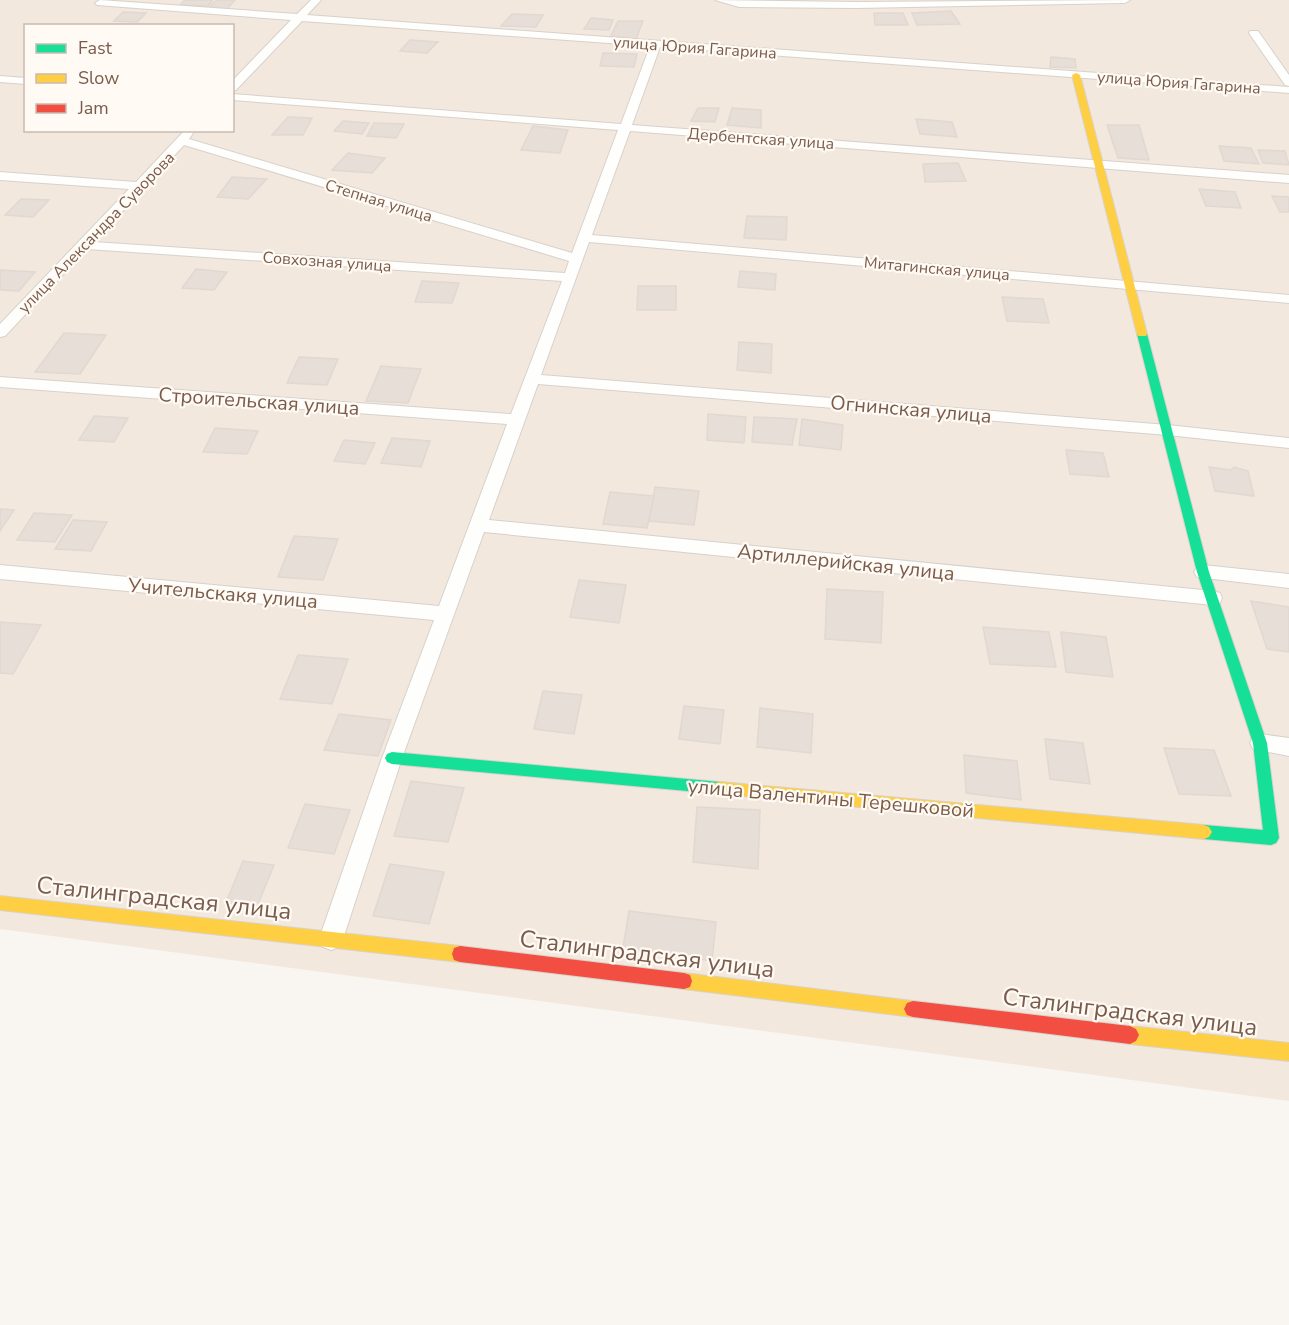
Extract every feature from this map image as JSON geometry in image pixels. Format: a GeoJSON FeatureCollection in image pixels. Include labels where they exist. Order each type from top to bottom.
{"type":"FeatureCollection","features":[{"type":"Feature","properties":{"kind":"street"},"geometry":{"type":"LineString","coordinates":[[234,86],[316,0]]}},
{"type":"Feature","properties":{"kind":"street"},"geometry":{"type":"LineString","coordinates":[[720,0],[739,4],[1125,0]]}},
{"type":"Feature","properties":{"kind":"street","name":"улица Юрия Гагарина"},"geometry":{"type":"LineString","coordinates":[[100,3],[1289,90]]}},
{"type":"Feature","properties":{"kind":"street"},"geometry":{"type":"LineString","coordinates":[[1254,33],[1289,83]]}},
{"type":"Feature","properties":{"kind":"street"},"geometry":{"type":"LineString","coordinates":[[331,939],[392,758],[656,44]]}},
{"type":"Feature","properties":{"kind":"street"},"geometry":{"type":"LineString","coordinates":[[1076,75],[1203,572],[1260,743],[1289,747]]}},
{"type":"Feature","properties":{"kind":"street"},"geometry":{"type":"LineString","coordinates":[[1,79],[24,81]]}},
{"type":"Feature","properties":{"kind":"street","name":"Дербентская улица"},"geometry":{"type":"LineString","coordinates":[[234,97],[1289,179]]}},
{"type":"Feature","properties":{"kind":"street","name":"улица Александра Суворова"},"geometry":{"type":"LineString","coordinates":[[0,333],[190,132]]}},
{"type":"Feature","properties":{"kind":"street","name":"Степная улица"},"geometry":{"type":"LineString","coordinates":[[182,141],[577,259]]}},
{"type":"Feature","properties":{"kind":"street"},"geometry":{"type":"LineString","coordinates":[[0,176],[139,186]]}},
{"type":"Feature","properties":{"kind":"street","name":"Митагинская улица"},"geometry":{"type":"LineString","coordinates":[[584,238],[1289,299]]}},
{"type":"Feature","properties":{"kind":"street","name":"Совхозная улица"},"geometry":{"type":"LineString","coordinates":[[84,244],[570,277]]}},
{"type":"Feature","properties":{"kind":"street"},"geometry":{"type":"LineString","coordinates":[[0,312],[18,314]]}},
{"type":"Feature","properties":{"kind":"street","name":"Огнинская улица"},"geometry":{"type":"LineString","coordinates":[[532,379],[1168,430],[1289,443]]}},
{"type":"Feature","properties":{"kind":"street","name":"Строительская улица"},"geometry":{"type":"LineString","coordinates":[[0,382],[517,420]]}},
{"type":"Feature","properties":{"kind":"street","name":"Артиллерийская улица"},"geometry":{"type":"LineString","coordinates":[[478,525],[1213,598]]}},
{"type":"Feature","properties":{"kind":"street","name":"Учительскакя улица"},"geometry":{"type":"LineString","coordinates":[[0,572],[446,614]]}},
{"type":"Feature","properties":{"kind":"street"},"geometry":{"type":"LineString","coordinates":[[1203,572],[1289,581]]}},
{"type":"Feature","properties":{"kind":"street","name":"улица Валентины Терешковой"},"geometry":{"type":"LineString","coordinates":[[392,758],[1271,838],[1260,743]]}},
{"type":"Feature","properties":{"kind":"street","name":"Сталинградская улица"},"geometry":{"type":"LineString","coordinates":[[0,903],[331,939],[1289,1052]]}},
{"type":"Feature","properties":{"kind":"shaded area"},"geometry":{"type":"Polygon","coordinates":[[[0,0],[1289,0],[1289,1101],[0,929],[0,0]]]}},
{"type":"Feature","properties":{"kind":"building"},"geometry":{"type":"Polygon","coordinates":[[[185,0],[213,0],[208,6],[180,5],[185,0]]]}},
{"type":"Feature","properties":{"kind":"building"},"geometry":{"type":"Polygon","coordinates":[[[217,0],[235,0],[227,9],[208,8],[217,0]]]}},
{"type":"Feature","properties":{"kind":"building"},"geometry":{"type":"Polygon","coordinates":[[[951,11],[960,24],[917,25],[912,13],[951,11]]]}},
{"type":"Feature","properties":{"kind":"building"},"geometry":{"type":"Polygon","coordinates":[[[123,12],[146,13],[137,22],[114,21],[123,12]]]}},
{"type":"Feature","properties":{"kind":"building"},"geometry":{"type":"Polygon","coordinates":[[[874,13],[903,13],[908,25],[875,25],[874,13]]]}},
{"type":"Feature","properties":{"kind":"building"},"geometry":{"type":"Polygon","coordinates":[[[512,14],[543,15],[536,27],[501,26],[512,14]]]}},
{"type":"Feature","properties":{"kind":"building"},"geometry":{"type":"Polygon","coordinates":[[[591,18],[613,20],[609,30],[584,29],[591,18]]]}},
{"type":"Feature","properties":{"kind":"building"},"geometry":{"type":"Polygon","coordinates":[[[618,21],[643,21],[636,39],[611,36],[618,21]]]}},
{"type":"Feature","properties":{"kind":"building"},"geometry":{"type":"Polygon","coordinates":[[[410,40],[438,42],[427,53],[400,51],[410,40]]]}},
{"type":"Feature","properties":{"kind":"building"},"geometry":{"type":"Polygon","coordinates":[[[603,53],[637,54],[634,67],[600,66],[603,53]]]}},
{"type":"Feature","properties":{"kind":"building"},"geometry":{"type":"Polygon","coordinates":[[[1051,57],[1075,59],[1076,68],[1050,67],[1051,57]]]}},
{"type":"Feature","properties":{"kind":"building"},"geometry":{"type":"Polygon","coordinates":[[[698,108],[719,108],[715,122],[691,121],[698,108]]]}},
{"type":"Feature","properties":{"kind":"building"},"geometry":{"type":"Polygon","coordinates":[[[732,108],[761,110],[761,128],[727,125],[732,108]]]}},
{"type":"Feature","properties":{"kind":"building"},"geometry":{"type":"Polygon","coordinates":[[[288,117],[312,118],[303,135],[272,135],[288,117]]]}},
{"type":"Feature","properties":{"kind":"building"},"geometry":{"type":"Polygon","coordinates":[[[916,119],[952,122],[957,137],[920,134],[916,119]]]}},
{"type":"Feature","properties":{"kind":"building"},"geometry":{"type":"Polygon","coordinates":[[[343,121],[369,123],[362,134],[334,131],[343,121]]]}},
{"type":"Feature","properties":{"kind":"building"},"geometry":{"type":"Polygon","coordinates":[[[374,123],[404,124],[396,138],[367,136],[374,123]]]}},
{"type":"Feature","properties":{"kind":"building"},"geometry":{"type":"Polygon","coordinates":[[[1107,125],[1139,125],[1149,160],[1118,158],[1107,125]]]}},
{"type":"Feature","properties":{"kind":"building"},"geometry":{"type":"Polygon","coordinates":[[[533,126],[568,130],[560,153],[521,150],[533,126]]]}},
{"type":"Feature","properties":{"kind":"building"},"geometry":{"type":"Polygon","coordinates":[[[1219,146],[1251,148],[1259,164],[1224,161],[1219,146]]]}},
{"type":"Feature","properties":{"kind":"building"},"geometry":{"type":"Polygon","coordinates":[[[1258,150],[1285,151],[1289,165],[1263,163],[1258,150]]]}},
{"type":"Feature","properties":{"kind":"building"},"geometry":{"type":"Polygon","coordinates":[[[348,153],[385,158],[372,173],[332,170],[348,153]]]}},
{"type":"Feature","properties":{"kind":"building"},"geometry":{"type":"Polygon","coordinates":[[[958,163],[966,181],[925,182],[923,164],[958,163]]]}},
{"type":"Feature","properties":{"kind":"building"},"geometry":{"type":"Polygon","coordinates":[[[232,177],[267,179],[248,199],[217,197],[232,177]]]}},
{"type":"Feature","properties":{"kind":"building"},"geometry":{"type":"Polygon","coordinates":[[[1199,189],[1235,192],[1241,208],[1206,206],[1199,189]]]}},
{"type":"Feature","properties":{"kind":"building"},"geometry":{"type":"Polygon","coordinates":[[[1272,196],[1289,197],[1289,212],[1280,212],[1272,196]]]}},
{"type":"Feature","properties":{"kind":"building"},"geometry":{"type":"Polygon","coordinates":[[[21,199],[49,200],[33,217],[5,215],[21,199]]]}},
{"type":"Feature","properties":{"kind":"building"},"geometry":{"type":"Polygon","coordinates":[[[747,216],[787,217],[786,240],[744,238],[747,216]]]}},
{"type":"Feature","properties":{"kind":"building"},"geometry":{"type":"Polygon","coordinates":[[[196,269],[227,272],[214,290],[182,288],[196,269]]]}},
{"type":"Feature","properties":{"kind":"building"},"geometry":{"type":"Polygon","coordinates":[[[0,270],[35,272],[19,291],[0,290],[0,270]]]}},
{"type":"Feature","properties":{"kind":"building"},"geometry":{"type":"Polygon","coordinates":[[[740,271],[776,274],[775,290],[738,287],[740,271]]]}},
{"type":"Feature","properties":{"kind":"building"},"geometry":{"type":"Polygon","coordinates":[[[422,281],[459,283],[452,303],[415,302],[422,281]]]}},
{"type":"Feature","properties":{"kind":"building"},"geometry":{"type":"Polygon","coordinates":[[[638,286],[676,286],[676,310],[637,310],[638,286]]]}},
{"type":"Feature","properties":{"kind":"building"},"geometry":{"type":"Polygon","coordinates":[[[1002,297],[1043,299],[1049,323],[1007,321],[1002,297]]]}},
{"type":"Feature","properties":{"kind":"building"},"geometry":{"type":"Polygon","coordinates":[[[64,333],[106,335],[80,374],[35,372],[64,333]]]}},
{"type":"Feature","properties":{"kind":"building"},"geometry":{"type":"Polygon","coordinates":[[[739,342],[772,344],[771,373],[737,370],[739,342]]]}},
{"type":"Feature","properties":{"kind":"building"},"geometry":{"type":"Polygon","coordinates":[[[299,357],[338,359],[327,385],[287,383],[299,357]]]}},
{"type":"Feature","properties":{"kind":"building"},"geometry":{"type":"Polygon","coordinates":[[[381,366],[421,369],[408,403],[366,401],[381,366]]]}},
{"type":"Feature","properties":{"kind":"building"},"geometry":{"type":"Polygon","coordinates":[[[708,414],[746,417],[744,443],[707,440],[708,414]]]}},
{"type":"Feature","properties":{"kind":"building"},"geometry":{"type":"Polygon","coordinates":[[[94,416],[128,418],[114,442],[79,440],[94,416]]]}},
{"type":"Feature","properties":{"kind":"building"},"geometry":{"type":"Polygon","coordinates":[[[754,417],[797,419],[792,445],[752,442],[754,417]]]}},
{"type":"Feature","properties":{"kind":"building"},"geometry":{"type":"Polygon","coordinates":[[[802,419],[843,425],[841,450],[799,445],[802,419]]]}},
{"type":"Feature","properties":{"kind":"building"},"geometry":{"type":"Polygon","coordinates":[[[215,428],[258,431],[247,454],[203,452],[215,428]]]}},
{"type":"Feature","properties":{"kind":"building"},"geometry":{"type":"Polygon","coordinates":[[[392,438],[430,441],[421,467],[381,463],[392,438]]]}},
{"type":"Feature","properties":{"kind":"building"},"geometry":{"type":"Polygon","coordinates":[[[344,440],[375,443],[365,464],[334,461],[344,440]]]}},
{"type":"Feature","properties":{"kind":"building"},"geometry":{"type":"Polygon","coordinates":[[[1066,450],[1103,453],[1109,477],[1070,474],[1066,450]]]}},
{"type":"Feature","properties":{"kind":"building"},"geometry":{"type":"Polygon","coordinates":[[[1209,467],[1231,470],[1234,467],[1248,471],[1254,496],[1215,491],[1209,467]]]}},
{"type":"Feature","properties":{"kind":"building"},"geometry":{"type":"Polygon","coordinates":[[[655,487],[699,491],[694,525],[649,521],[655,487]]]}},
{"type":"Feature","properties":{"kind":"building"},"geometry":{"type":"Polygon","coordinates":[[[610,492],[654,496],[647,528],[603,524],[610,492]]]}},
{"type":"Feature","properties":{"kind":"building"},"geometry":{"type":"Polygon","coordinates":[[[0,509],[14,510],[0,531],[0,509]]]}},
{"type":"Feature","properties":{"kind":"building"},"geometry":{"type":"Polygon","coordinates":[[[34,513],[72,515],[55,542],[17,540],[34,513]]]}},
{"type":"Feature","properties":{"kind":"building"},"geometry":{"type":"Polygon","coordinates":[[[73,520],[107,522],[91,551],[55,549],[73,520]]]}},
{"type":"Feature","properties":{"kind":"building"},"geometry":{"type":"Polygon","coordinates":[[[294,536],[338,539],[323,580],[278,577],[294,536]]]}},
{"type":"Feature","properties":{"kind":"building"},"geometry":{"type":"Polygon","coordinates":[[[579,580],[626,585],[619,623],[570,617],[579,580]]]}},
{"type":"Feature","properties":{"kind":"building"},"geometry":{"type":"Polygon","coordinates":[[[827,589],[883,592],[881,643],[825,639],[827,589]]]}},
{"type":"Feature","properties":{"kind":"building"},"geometry":{"type":"Polygon","coordinates":[[[1251,601],[1289,607],[1289,652],[1267,649],[1251,601]]]}},
{"type":"Feature","properties":{"kind":"building"},"geometry":{"type":"Polygon","coordinates":[[[0,622],[41,625],[13,674],[0,673],[0,622]]]}},
{"type":"Feature","properties":{"kind":"building"},"geometry":{"type":"Polygon","coordinates":[[[983,627],[1049,632],[1056,667],[990,664],[983,627]]]}},
{"type":"Feature","properties":{"kind":"building"},"geometry":{"type":"Polygon","coordinates":[[[1061,632],[1106,637],[1113,677],[1066,672],[1061,632]]]}},
{"type":"Feature","properties":{"kind":"building"},"geometry":{"type":"Polygon","coordinates":[[[298,655],[348,659],[332,704],[280,699],[298,655]]]}},
{"type":"Feature","properties":{"kind":"building"},"geometry":{"type":"Polygon","coordinates":[[[543,691],[582,695],[574,734],[534,729],[543,691]]]}},
{"type":"Feature","properties":{"kind":"building"},"geometry":{"type":"Polygon","coordinates":[[[684,706],[724,710],[720,744],[679,739],[684,706]]]}},
{"type":"Feature","properties":{"kind":"building"},"geometry":{"type":"Polygon","coordinates":[[[760,708],[813,714],[811,753],[757,747],[760,708]]]}},
{"type":"Feature","properties":{"kind":"building"},"geometry":{"type":"Polygon","coordinates":[[[339,714],[391,720],[378,756],[324,750],[339,714]]]}},
{"type":"Feature","properties":{"kind":"building"},"geometry":{"type":"Polygon","coordinates":[[[1045,739],[1083,743],[1090,784],[1050,779],[1045,739]]]}},
{"type":"Feature","properties":{"kind":"building"},"geometry":{"type":"Polygon","coordinates":[[[1164,748],[1214,750],[1231,796],[1179,794],[1164,748]]]}},
{"type":"Feature","properties":{"kind":"building"},"geometry":{"type":"Polygon","coordinates":[[[964,755],[1017,761],[1021,800],[966,793],[964,755]]]}},
{"type":"Feature","properties":{"kind":"building"},"geometry":{"type":"Polygon","coordinates":[[[411,781],[464,788],[448,842],[394,836],[411,781]]]}},
{"type":"Feature","properties":{"kind":"building"},"geometry":{"type":"Polygon","coordinates":[[[305,804],[350,810],[334,854],[288,848],[305,804]]]}},
{"type":"Feature","properties":{"kind":"building"},"geometry":{"type":"Polygon","coordinates":[[[697,807],[760,810],[758,869],[693,862],[697,807]]]}},
{"type":"Feature","properties":{"kind":"building"},"geometry":{"type":"Polygon","coordinates":[[[243,861],[274,865],[256,909],[225,905],[243,861]]]}},
{"type":"Feature","properties":{"kind":"building"},"geometry":{"type":"Polygon","coordinates":[[[390,864],[444,872],[429,924],[373,916],[390,864]]]}},
{"type":"Feature","properties":{"kind":"building"},"geometry":{"type":"Polygon","coordinates":[[[629,911],[716,922],[712,961],[623,948],[629,911]]]}},
{"type":"Feature","properties":{"kind":"traffic: fast"},"geometry":{"type":"LineString","coordinates":[[1142,334],[1203,572],[1260,743],[1271,838],[1204,832]]}},
{"type":"Feature","properties":{"kind":"traffic: fast"},"geometry":{"type":"LineString","coordinates":[[392,758],[720,788]]}},
{"type":"Feature","properties":{"kind":"traffic: slow"},"geometry":{"type":"LineString","coordinates":[[1076,75],[1142,334]]}},
{"type":"Feature","properties":{"kind":"traffic: slow"},"geometry":{"type":"LineString","coordinates":[[720,788],[1204,832]]}},
{"type":"Feature","properties":{"kind":"traffic: slow"},"geometry":{"type":"LineString","coordinates":[[0,903],[460,954]]}},
{"type":"Feature","properties":{"kind":"traffic: slow"},"geometry":{"type":"LineString","coordinates":[[684,981],[913,1009]]}},
{"type":"Feature","properties":{"kind":"traffic: slow"},"geometry":{"type":"LineString","coordinates":[[1130,1035],[1289,1052]]}},
{"type":"Feature","properties":{"kind":"traffic: jam"},"geometry":{"type":"LineString","coordinates":[[460,954],[684,981]]}},
{"type":"Feature","properties":{"kind":"traffic: jam"},"geometry":{"type":"LineString","coordinates":[[913,1009],[1130,1035]]}}]}
